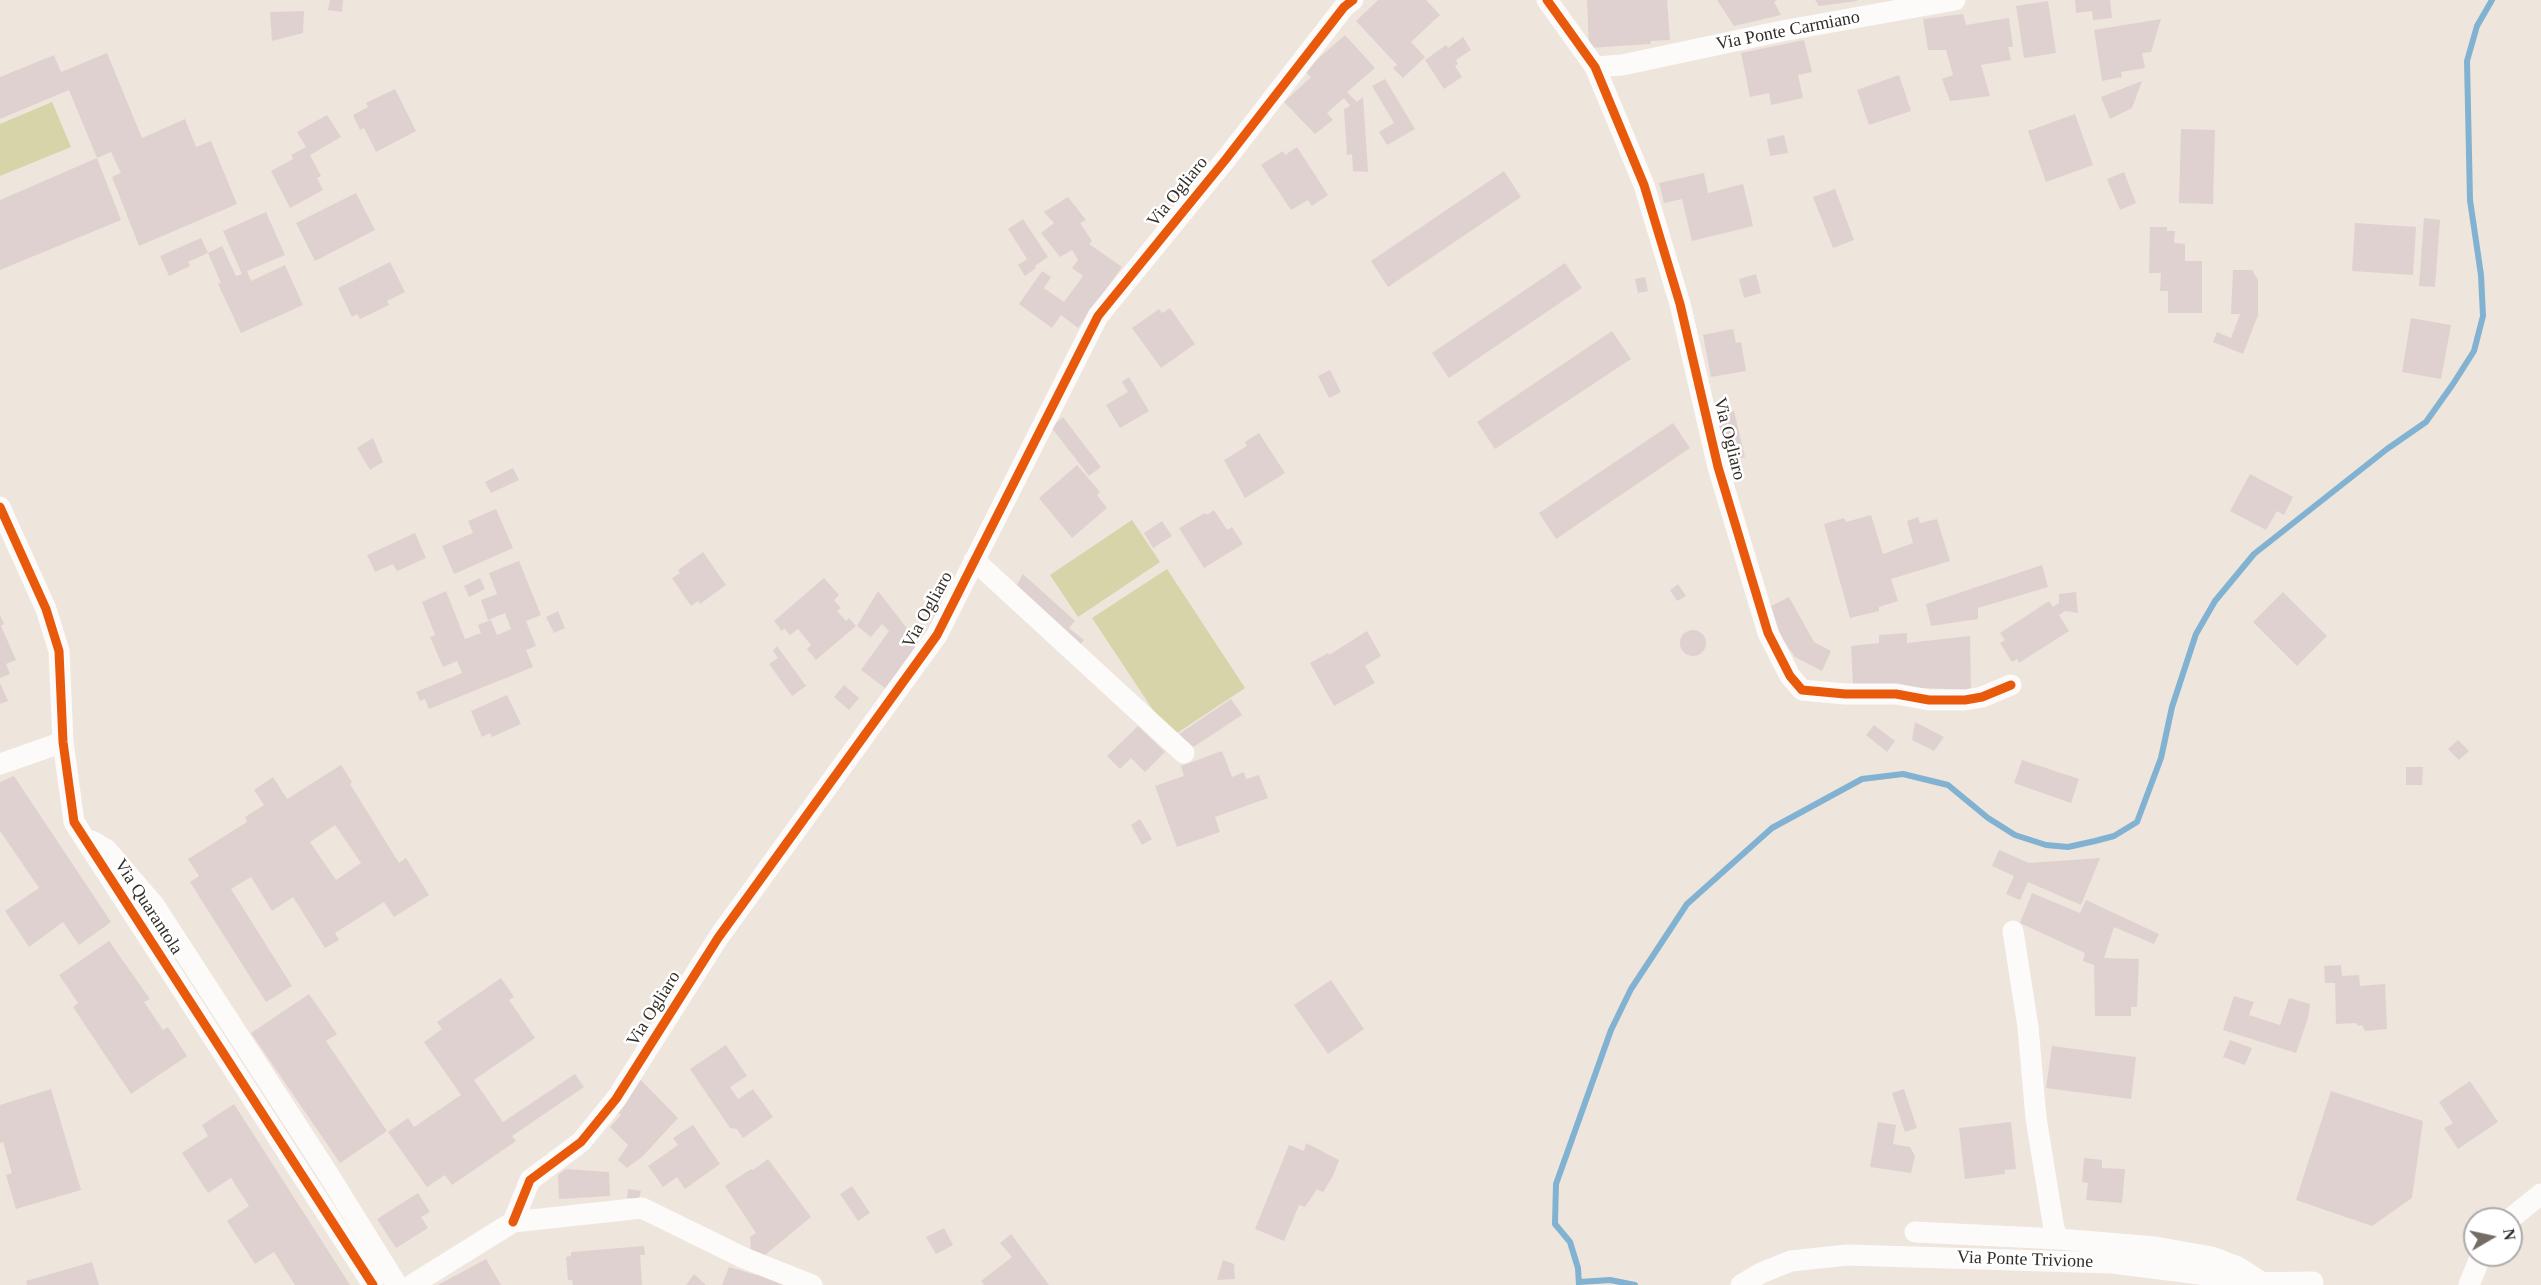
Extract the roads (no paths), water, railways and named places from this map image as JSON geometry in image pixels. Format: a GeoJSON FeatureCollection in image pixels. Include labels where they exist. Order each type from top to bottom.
{"type":"FeatureCollection","features":[{"type":"Feature","properties":{"kind":"street","name":"Via Ogliaro"},"geometry":{"type":"LineString","coordinates":[[513,1222],[519,1202],[530,1180],[581,1142],[616,1099],[718,938],[937,635],[1098,316],[1227,159],[1344,7],[1353,0]]}},
{"type":"Feature","properties":{"kind":"street","name":"Via Ogliaro"},"geometry":{"type":"LineString","coordinates":[[1547,0],[1595,67],[1644,185],[1680,304],[1718,467],[1768,633],[1790,676],[1802,690],[1845,694],[1896,694],[1929,700],[1965,700],[1982,697],[2011,685]]}},
{"type":"Feature","properties":{"kind":"street","name":"Via Ponte Carmiano"},"geometry":{"type":"LineString","coordinates":[[1595,67],[1622,65],[1782,31],[1955,0]]}},
{"type":"Feature","properties":{"kind":"street","name":"Via Quarantola"},"geometry":{"type":"LineString","coordinates":[[0,507],[46,609],[59,651],[63,742],[74,822],[374,1285]]}},
{"type":"Feature","properties":{"kind":"street"},"geometry":{"type":"LineString","coordinates":[[974,560],[1184,753]]}},
{"type":"Feature","properties":{"kind":"street"},"geometry":{"type":"LineString","coordinates":[[0,764],[63,742]]}},
{"type":"Feature","properties":{"kind":"street"},"geometry":{"type":"LineString","coordinates":[[81,834],[107,850],[154,905],[325,1168],[397,1285]]}},
{"type":"Feature","properties":{"kind":"street"},"geometry":{"type":"LineString","coordinates":[[148,938],[166,924]]}},
{"type":"Feature","properties":{"kind":"street"},"geometry":{"type":"LineString","coordinates":[[2013,931],[2028,1027],[2036,1118],[2054,1229],[2059,1239]]}},
{"type":"Feature","properties":{"kind":"street"},"geometry":{"type":"LineString","coordinates":[[2523,1209],[2541,1194]]}},
{"type":"Feature","properties":{"kind":"street"},"geometry":{"type":"LineString","coordinates":[[412,1285],[513,1222],[642,1208],[744,1258],[812,1285]]}},
{"type":"Feature","properties":{"kind":"street"},"geometry":{"type":"LineString","coordinates":[[1916,1232],[2059,1239],[2155,1247],[2212,1257],[2238,1267],[2265,1284]]}},
{"type":"Feature","properties":{"kind":"street","name":"Via Ponte Trivione"},"geometry":{"type":"LineString","coordinates":[[1741,1285],[1761,1273],[1791,1261],[1847,1255],[2112,1263],[2200,1274],[2239,1283],[2313,1282]]}},
{"type":"Feature","properties":{"kind":"street"},"geometry":{"type":"LineString","coordinates":[[2469,1285],[2476,1267]]}},
{"type":"Feature","properties":{"kind":"waterway"},"geometry":{"type":"LineString","coordinates":[[1579,1285],[1578,1268],[1570,1242],[1555,1224],[1556,1184],[1611,1030],[1631,989],[1687,904],[1772,828],[1862,779],[1903,774],[1948,785],[1988,818],[2015,835],[2046,845],[2068,847],[2095,841],[2114,836],[2137,822],[2161,758],[2172,707],[2196,634],[2215,601],[2254,554],[2387,449],[2426,422],[2453,384],[2474,351],[2483,316],[2481,275],[2470,200],[2467,61],[2477,26],[2492,0]]}},
{"type":"Feature","properties":{"kind":"waterway"},"geometry":{"type":"LineString","coordinates":[[1579,1282],[1610,1280],[1635,1285]]}}]}
